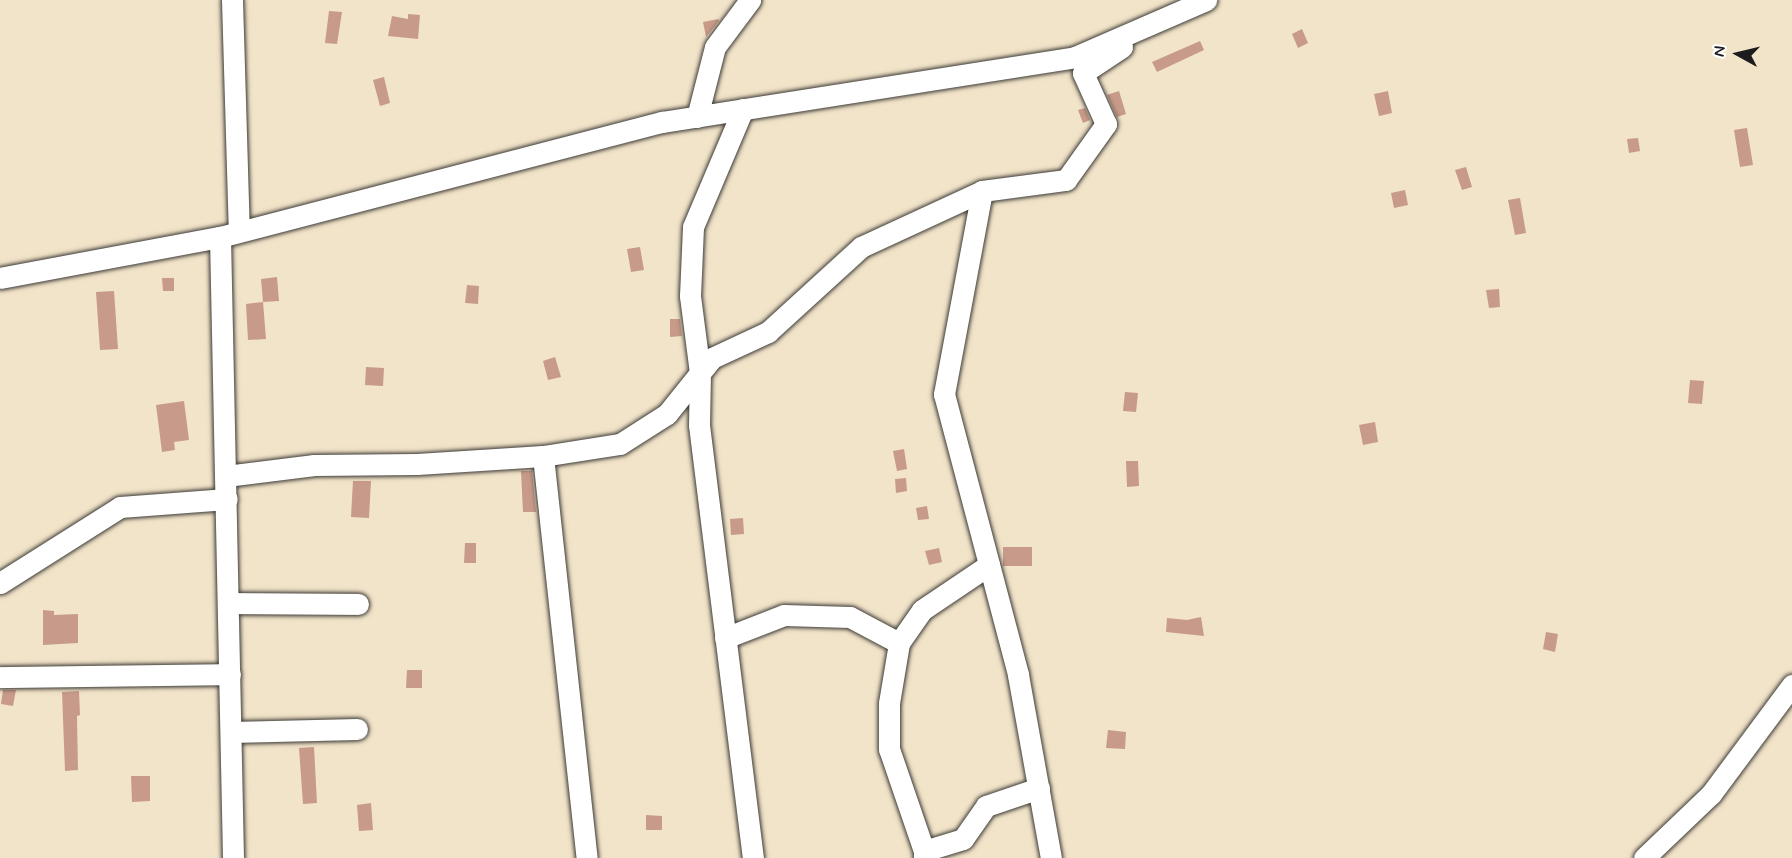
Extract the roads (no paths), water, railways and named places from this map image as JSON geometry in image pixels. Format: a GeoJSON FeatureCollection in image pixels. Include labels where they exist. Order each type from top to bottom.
{"type":"FeatureCollection","features":[{"type":"Feature","properties":{"kind":"street"},"geometry":{"type":"LineString","coordinates":[[232,0],[226,476],[233,858]]}},
{"type":"Feature","properties":{"kind":"street"},"geometry":{"type":"LineString","coordinates":[[697,117],[715,47],[750,0]]}},
{"type":"Feature","properties":{"kind":"street"},"geometry":{"type":"LineString","coordinates":[[0,278],[229,234],[662,122],[1075,57],[1206,0]]}},
{"type":"Feature","properties":{"kind":"street"},"geometry":{"type":"LineString","coordinates":[[226,476],[314,465],[417,464],[543,456],[620,444],[667,414],[712,358],[768,332],[861,247],[982,191],[1066,180],[1106,124],[1083,73],[1164,18]]}},
{"type":"Feature","properties":{"kind":"street"},"geometry":{"type":"LineString","coordinates":[[743,109],[693,227],[690,296],[700,372],[699,425],[753,858]]}},
{"type":"Feature","properties":{"kind":"street"},"geometry":{"type":"LineString","coordinates":[[982,191],[944,394],[1018,675],[1051,858]]}},
{"type":"Feature","properties":{"kind":"street"},"geometry":{"type":"LineString","coordinates":[[543,456],[587,858]]}},
{"type":"Feature","properties":{"kind":"street"},"geometry":{"type":"LineString","coordinates":[[0,583],[120,507],[227,499]]}},
{"type":"Feature","properties":{"kind":"street"},"geometry":{"type":"LineString","coordinates":[[989,565],[922,610],[899,643],[889,703],[889,749],[924,855],[963,839],[986,806],[1038,789]]}},
{"type":"Feature","properties":{"kind":"street"},"geometry":{"type":"LineString","coordinates":[[229,603],[358,604]]}},
{"type":"Feature","properties":{"kind":"street"},"geometry":{"type":"LineString","coordinates":[[725,638],[784,615],[850,617],[899,643]]}},
{"type":"Feature","properties":{"kind":"street"},"geometry":{"type":"LineString","coordinates":[[0,677],[230,674]]}},
{"type":"Feature","properties":{"kind":"street"},"geometry":{"type":"LineString","coordinates":[[1644,858],[1711,794],[1792,685]]}},
{"type":"Feature","properties":{"kind":"street"},"geometry":{"type":"LineString","coordinates":[[231,732],[357,729]]}}]}
